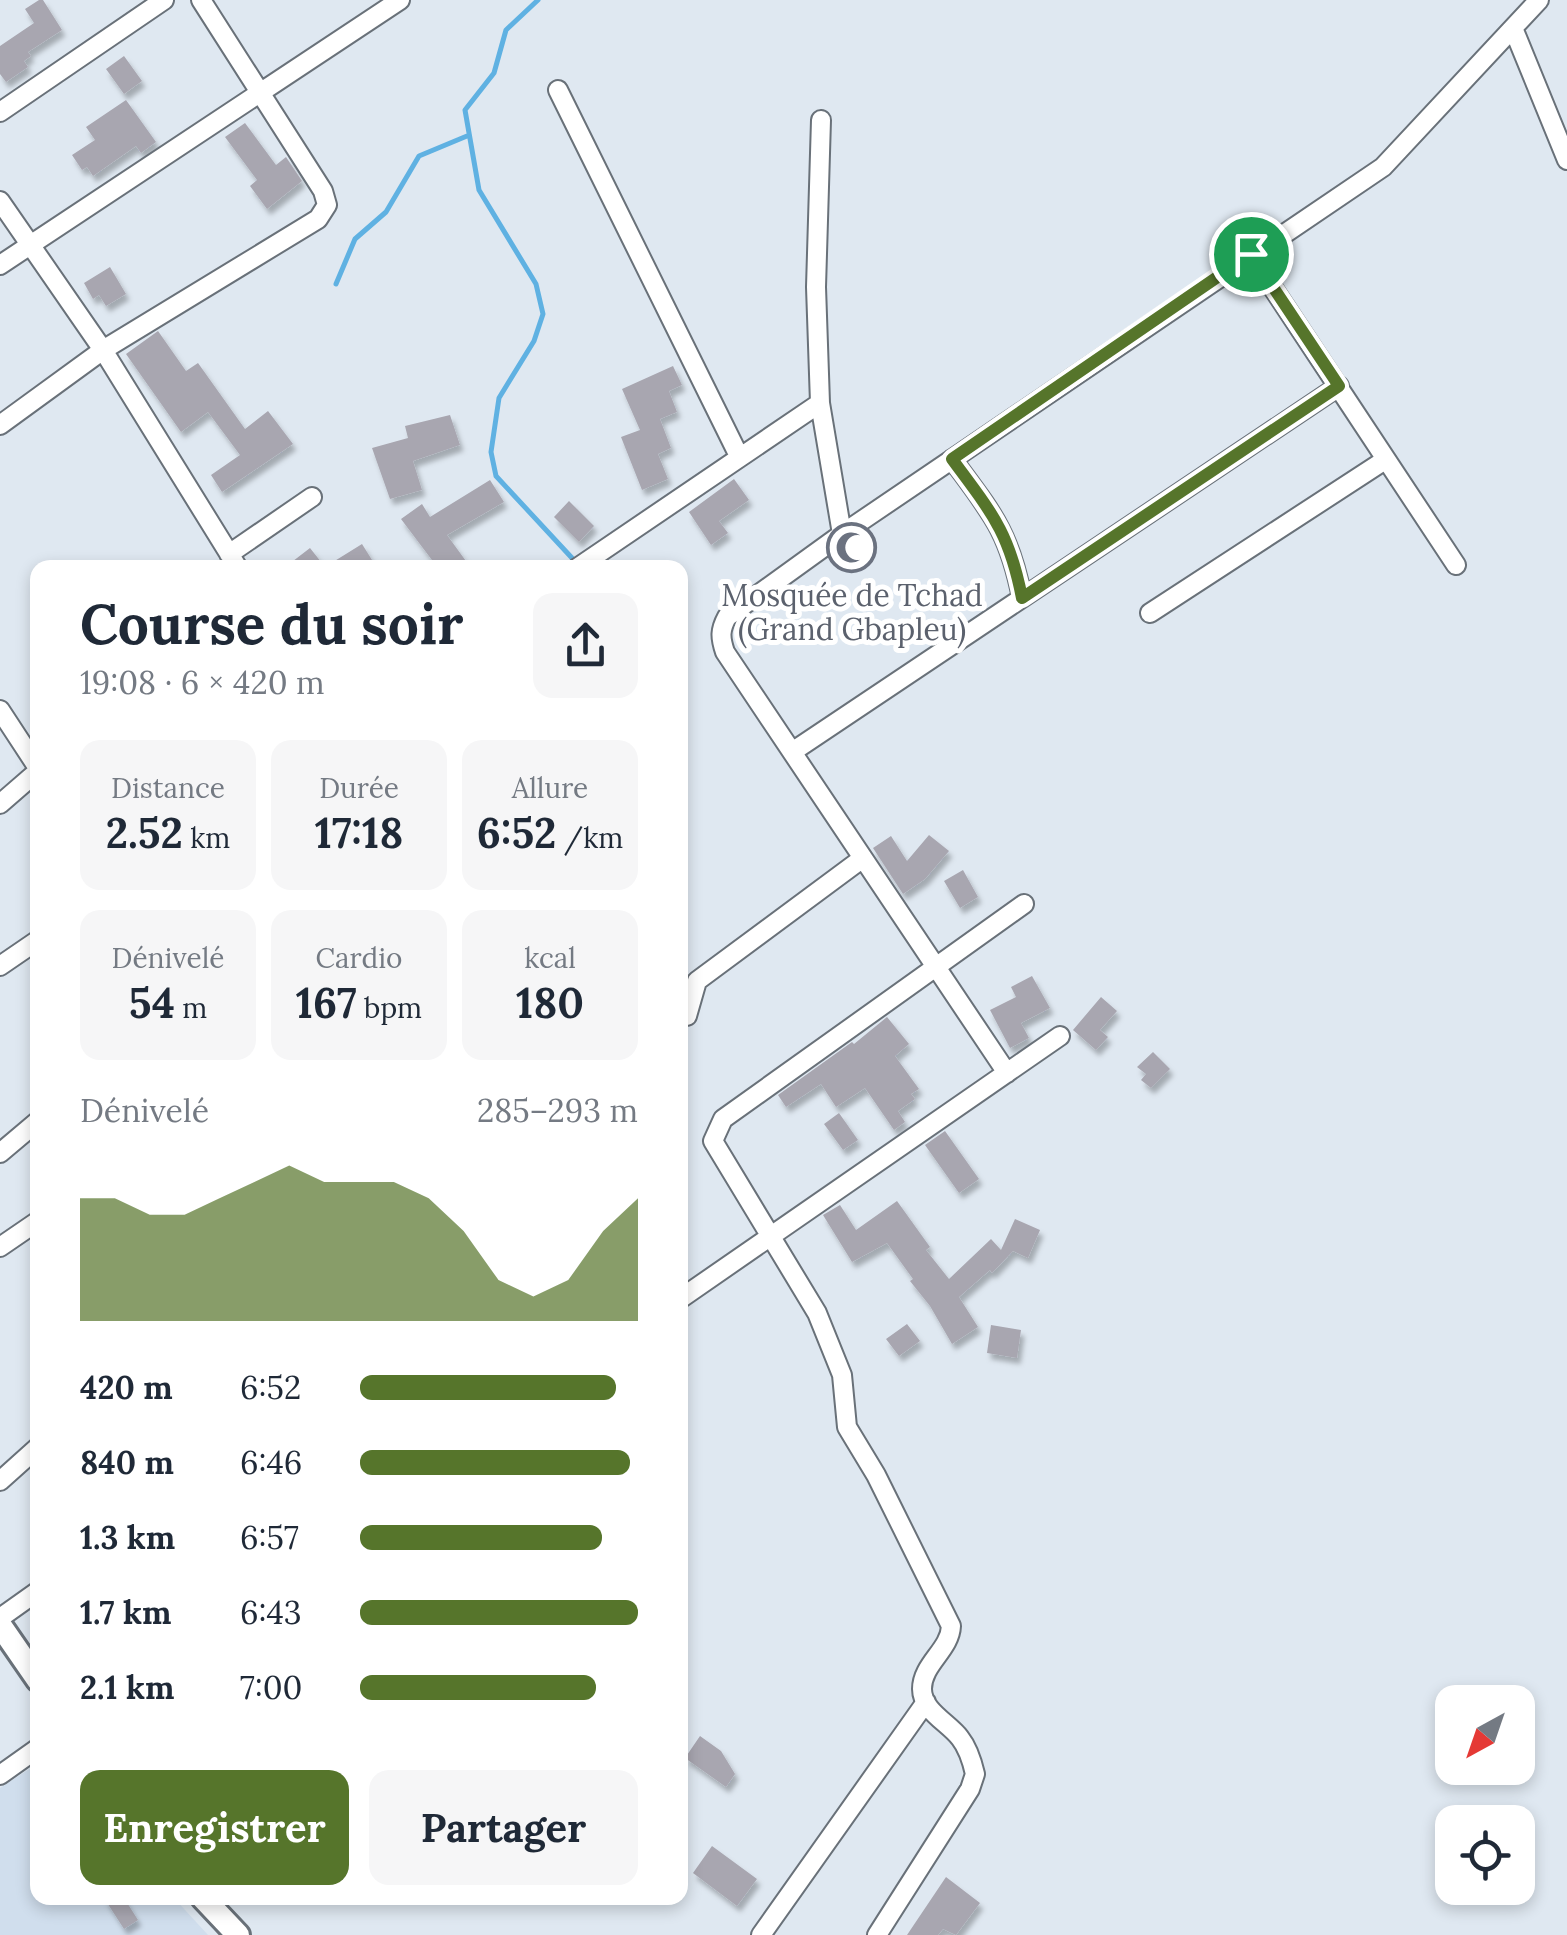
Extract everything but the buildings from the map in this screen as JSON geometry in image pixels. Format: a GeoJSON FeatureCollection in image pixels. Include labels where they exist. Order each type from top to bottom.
{"type":"FeatureCollection","features":[{"type":"Feature","properties":{"kind":"main road"},"geometry":{"type":"LineString","coordinates":[[0,1622],[30,1668]]}},
{"type":"Feature","properties":{"kind":"main road"},"geometry":{"type":"LineString","coordinates":[[210,1905],[238,1935]]}},
{"type":"Feature","properties":{"kind":"street"},"geometry":{"type":"LineString","coordinates":[[0,112],[164,0]]}},
{"type":"Feature","properties":{"kind":"street"},"geometry":{"type":"LineString","coordinates":[[0,425],[104,350],[318,219],[327,205],[324,191],[201,0]]}},
{"type":"Feature","properties":{"kind":"street"},"geometry":{"type":"LineString","coordinates":[[0,265],[400,0]]}},
{"type":"Feature","properties":{"kind":"street"},"geometry":{"type":"LineString","coordinates":[[1007,1073],[725,652],[720,630],[727,616],[842,534],[1383,167],[1539,0]]}},
{"type":"Feature","properties":{"kind":"street"},"geometry":{"type":"LineString","coordinates":[[1514,28],[1567,160]]}},
{"type":"Feature","properties":{"kind":"street"},"geometry":{"type":"LineString","coordinates":[[558,90],[739,456]]}},
{"type":"Feature","properties":{"kind":"street"},"geometry":{"type":"LineString","coordinates":[[821,120],[816,287],[820,403],[842,534]]}},
{"type":"Feature","properties":{"kind":"street"},"geometry":{"type":"LineString","coordinates":[[0,201],[104,350],[232,560]]}},
{"type":"Feature","properties":{"kind":"street"},"geometry":{"type":"LineString","coordinates":[[1251,254],[1456,565]]}},
{"type":"Feature","properties":{"kind":"street"},"geometry":{"type":"LineString","coordinates":[[792,752],[1339,386]]}},
{"type":"Feature","properties":{"kind":"street"},"geometry":{"type":"LineString","coordinates":[[589,560],[820,403]]}},
{"type":"Feature","properties":{"kind":"street"},"geometry":{"type":"LineString","coordinates":[[952,459],[1001,525],[1014,558],[1022,598]]}},
{"type":"Feature","properties":{"kind":"street"},"geometry":{"type":"LineString","coordinates":[[1150,613],[1385,460]]}},
{"type":"Feature","properties":{"kind":"street"},"geometry":{"type":"LineString","coordinates":[[234,560],[312,497]]}},
{"type":"Feature","properties":{"kind":"street"},"geometry":{"type":"LineString","coordinates":[[0,710],[30,757]]}},
{"type":"Feature","properties":{"kind":"street"},"geometry":{"type":"LineString","coordinates":[[0,804],[30,777]]}},
{"type":"Feature","properties":{"kind":"street"},"geometry":{"type":"LineString","coordinates":[[688,1013],[697,982],[863,858]]}},
{"type":"Feature","properties":{"kind":"street"},"geometry":{"type":"LineString","coordinates":[[878,1935],[970,1789],[975,1774],[960,1737],[926,1702],[922,1689],[928,1668],[950,1637],[951,1626],[876,1475],[847,1427],[842,1375],[817,1314],[714,1142],[723,1119],[1024,904]]}},
{"type":"Feature","properties":{"kind":"street"},"geometry":{"type":"LineString","coordinates":[[0,966],[30,945]]}},
{"type":"Feature","properties":{"kind":"street"},"geometry":{"type":"LineString","coordinates":[[688,1294],[1060,1036]]}},
{"type":"Feature","properties":{"kind":"street"},"geometry":{"type":"LineString","coordinates":[[0,1154],[30,1128]]}},
{"type":"Feature","properties":{"kind":"street"},"geometry":{"type":"LineString","coordinates":[[0,1247],[30,1226]]}},
{"type":"Feature","properties":{"kind":"street"},"geometry":{"type":"LineString","coordinates":[[0,1481],[30,1454]]}},
{"type":"Feature","properties":{"kind":"street"},"geometry":{"type":"LineString","coordinates":[[0,1622],[30,1598]]}},
{"type":"Feature","properties":{"kind":"street"},"geometry":{"type":"LineString","coordinates":[[761,1935],[926,1702]]}},
{"type":"Feature","properties":{"kind":"street"},"geometry":{"type":"LineString","coordinates":[[0,1775],[30,1754]]}},
{"type":"Feature","properties":{"kind":"shaded area"},"geometry":{"type":"Polygon","coordinates":[[[30,1769],[30,1905],[180,1905],[208,1935],[0,1935],[0,1788],[30,1769]]]}},
{"type":"Feature","properties":{"kind":"waterway"},"geometry":{"type":"LineString","coordinates":[[538,0],[506,30],[494,73],[465,110],[479,190],[536,284],[543,314],[534,341],[499,398],[491,452],[496,476],[572,558]]}},
{"type":"Feature","properties":{"kind":"waterway"},"geometry":{"type":"LineString","coordinates":[[336,284],[355,239],[386,212],[419,156],[467,136]]}},
{"type":"Feature","properties":{"kind":"place","name":"Mosquée de Tchad (Grand Gbapleu)"},"geometry":{"type":"Point","coordinates":[852,547]}},
{"type":"Feature","properties":{"kind":"route"},"geometry":{"type":"LineString","coordinates":[[1251,254],[1339,386],[1022,598],[1014,558],[1001,525],[952,459],[1251,254]]}}]}
